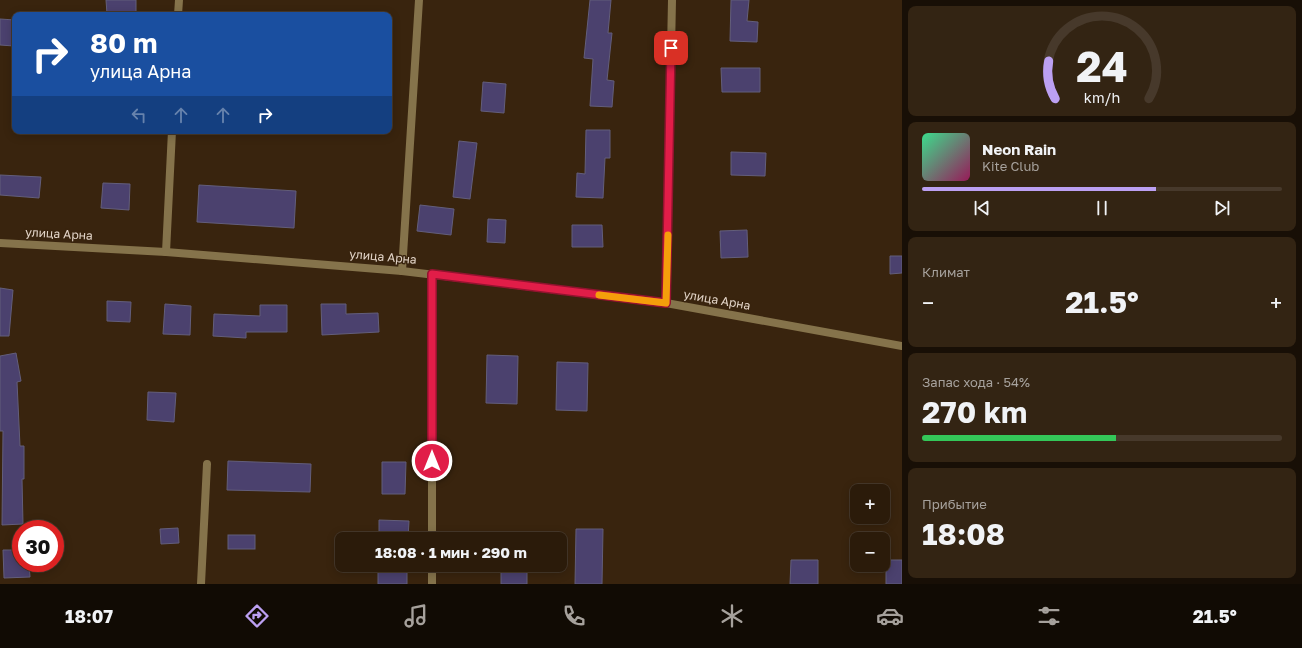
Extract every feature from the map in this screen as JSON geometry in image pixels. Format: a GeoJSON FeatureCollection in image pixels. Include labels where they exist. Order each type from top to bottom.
{"type":"FeatureCollection","features":[{"type":"Feature","properties":{"kind":"street"},"geometry":{"type":"LineString","coordinates":[[178,12],[179,0]]}},
{"type":"Feature","properties":{"kind":"street"},"geometry":{"type":"LineString","coordinates":[[402,271],[419,0]]}},
{"type":"Feature","properties":{"kind":"street"},"geometry":{"type":"LineString","coordinates":[[666,303],[672,0]]}},
{"type":"Feature","properties":{"kind":"street"},"geometry":{"type":"LineString","coordinates":[[166,252],[172,134]]}},
{"type":"Feature","properties":{"kind":"street","name":"улица Арна"},"geometry":{"type":"LineString","coordinates":[[0,243],[166,252],[432,274],[666,303],[902,346]]}},
{"type":"Feature","properties":{"kind":"street"},"geometry":{"type":"LineString","coordinates":[[432,274],[432,532]]}},
{"type":"Feature","properties":{"kind":"street"},"geometry":{"type":"LineString","coordinates":[[201,584],[207,464]]}},
{"type":"Feature","properties":{"kind":"street"},"geometry":{"type":"LineString","coordinates":[[432,572],[432,584]]}},
{"type":"Feature","properties":{"kind":"building"},"geometry":{"type":"Polygon","coordinates":[[[106,0],[136,0],[136,12],[107,12],[106,0]]]}},
{"type":"Feature","properties":{"kind":"building"},"geometry":{"type":"Polygon","coordinates":[[[590,0],[611,0],[608,33],[612,33],[607,80],[614,81],[612,107],[590,106],[593,59],[584,58],[590,0]]]}},
{"type":"Feature","properties":{"kind":"building"},"geometry":{"type":"Polygon","coordinates":[[[731,0],[749,0],[747,21],[758,22],[757,42],[730,41],[731,0]]]}},
{"type":"Feature","properties":{"kind":"building"},"geometry":{"type":"Polygon","coordinates":[[[0,19],[12,20],[12,46],[0,45],[0,19]]]}},
{"type":"Feature","properties":{"kind":"building"},"geometry":{"type":"Polygon","coordinates":[[[721,68],[760,68],[760,92],[722,92],[721,68]]]}},
{"type":"Feature","properties":{"kind":"building"},"geometry":{"type":"Polygon","coordinates":[[[483,82],[506,84],[504,113],[481,111],[483,82]]]}},
{"type":"Feature","properties":{"kind":"building"},"geometry":{"type":"Polygon","coordinates":[[[586,130],[610,130],[610,158],[605,158],[603,198],[576,197],[577,173],[585,174],[586,130]]]}},
{"type":"Feature","properties":{"kind":"building"},"geometry":{"type":"Polygon","coordinates":[[[459,141],[477,143],[470,199],[453,197],[459,141]]]}},
{"type":"Feature","properties":{"kind":"building"},"geometry":{"type":"Polygon","coordinates":[[[731,152],[766,153],[765,176],[731,175],[731,152]]]}},
{"type":"Feature","properties":{"kind":"building"},"geometry":{"type":"Polygon","coordinates":[[[0,175],[41,177],[39,198],[0,195],[0,175]]]}},
{"type":"Feature","properties":{"kind":"building"},"geometry":{"type":"Polygon","coordinates":[[[103,183],[130,184],[129,210],[101,208],[103,183]]]}},
{"type":"Feature","properties":{"kind":"building"},"geometry":{"type":"Polygon","coordinates":[[[199,185],[296,191],[294,228],[197,222],[199,185]]]}},
{"type":"Feature","properties":{"kind":"building"},"geometry":{"type":"Polygon","coordinates":[[[420,205],[454,209],[451,235],[417,231],[420,205]]]}},
{"type":"Feature","properties":{"kind":"building"},"geometry":{"type":"Polygon","coordinates":[[[488,219],[506,220],[505,243],[487,242],[488,219]]]}},
{"type":"Feature","properties":{"kind":"building"},"geometry":{"type":"Polygon","coordinates":[[[572,225],[602,225],[603,247],[572,247],[572,225]]]}},
{"type":"Feature","properties":{"kind":"building"},"geometry":{"type":"Polygon","coordinates":[[[747,230],[748,257],[721,258],[720,231],[747,230]]]}},
{"type":"Feature","properties":{"kind":"building"},"geometry":{"type":"Polygon","coordinates":[[[890,256],[902,256],[902,273],[890,274],[890,256]]]}},
{"type":"Feature","properties":{"kind":"building"},"geometry":{"type":"Polygon","coordinates":[[[0,288],[13,290],[9,336],[0,336],[0,288]]]}},
{"type":"Feature","properties":{"kind":"building"},"geometry":{"type":"Polygon","coordinates":[[[107,301],[131,302],[130,322],[107,321],[107,301]]]}},
{"type":"Feature","properties":{"kind":"building"},"geometry":{"type":"Polygon","coordinates":[[[165,304],[191,306],[190,335],[163,334],[165,304]]]}},
{"type":"Feature","properties":{"kind":"building"},"geometry":{"type":"Polygon","coordinates":[[[321,304],[346,304],[346,314],[378,313],[379,332],[322,335],[321,304]]]}},
{"type":"Feature","properties":{"kind":"building"},"geometry":{"type":"Polygon","coordinates":[[[260,305],[287,305],[287,332],[246,332],[246,338],[213,336],[214,314],[260,316],[260,305]]]}},
{"type":"Feature","properties":{"kind":"building"},"geometry":{"type":"Polygon","coordinates":[[[16,353],[21,381],[17,382],[20,446],[24,446],[24,479],[22,479],[23,520],[12,520],[12,525],[2,525],[3,431],[0,431],[0,356],[16,353]]]}},
{"type":"Feature","properties":{"kind":"building"},"geometry":{"type":"Polygon","coordinates":[[[487,355],[518,356],[517,404],[486,403],[487,355]]]}},
{"type":"Feature","properties":{"kind":"building"},"geometry":{"type":"Polygon","coordinates":[[[557,362],[588,363],[587,411],[556,410],[557,362]]]}},
{"type":"Feature","properties":{"kind":"building"},"geometry":{"type":"Polygon","coordinates":[[[148,392],[176,393],[174,422],[147,420],[148,392]]]}},
{"type":"Feature","properties":{"kind":"building"},"geometry":{"type":"Polygon","coordinates":[[[228,461],[311,464],[310,492],[227,490],[228,461]]]}},
{"type":"Feature","properties":{"kind":"building"},"geometry":{"type":"Polygon","coordinates":[[[382,462],[406,462],[405,494],[382,494],[382,462]]]}},
{"type":"Feature","properties":{"kind":"building"},"geometry":{"type":"Polygon","coordinates":[[[379,520],[409,521],[408,532],[379,532],[379,520]]]}},
{"type":"Feature","properties":{"kind":"building"},"geometry":{"type":"Polygon","coordinates":[[[178,528],[179,543],[161,544],[160,529],[178,528]]]}},
{"type":"Feature","properties":{"kind":"building"},"geometry":{"type":"Polygon","coordinates":[[[576,529],[603,529],[602,584],[575,584],[576,529]]]}},
{"type":"Feature","properties":{"kind":"building"},"geometry":{"type":"Polygon","coordinates":[[[228,535],[255,535],[255,549],[228,549],[228,535]]]}},
{"type":"Feature","properties":{"kind":"building"},"geometry":{"type":"Polygon","coordinates":[[[3,550],[12,550],[12,572],[30,572],[30,577],[4,578],[3,550]]]}},
{"type":"Feature","properties":{"kind":"building"},"geometry":{"type":"Polygon","coordinates":[[[791,560],[818,560],[818,584],[790,584],[791,560]]]}},
{"type":"Feature","properties":{"kind":"building"},"geometry":{"type":"Polygon","coordinates":[[[890,560],[902,560],[902,584],[886,584],[886,572],[890,572],[890,560]]]}},
{"type":"Feature","properties":{"kind":"building"},"geometry":{"type":"Polygon","coordinates":[[[378,572],[407,572],[407,584],[378,584],[378,572]]]}},
{"type":"Feature","properties":{"kind":"building"},"geometry":{"type":"Polygon","coordinates":[[[501,572],[527,572],[527,584],[501,584],[501,572]]]}},
{"type":"Feature","properties":{"kind":"slow traffic"},"geometry":{"type":"LineString","coordinates":[[599,295],[666,303],[668,235]]}},
{"type":"Feature","properties":{"kind":"route"},"geometry":{"type":"LineString","coordinates":[[432,461],[432,274],[666,303],[671,48]]}}]}
